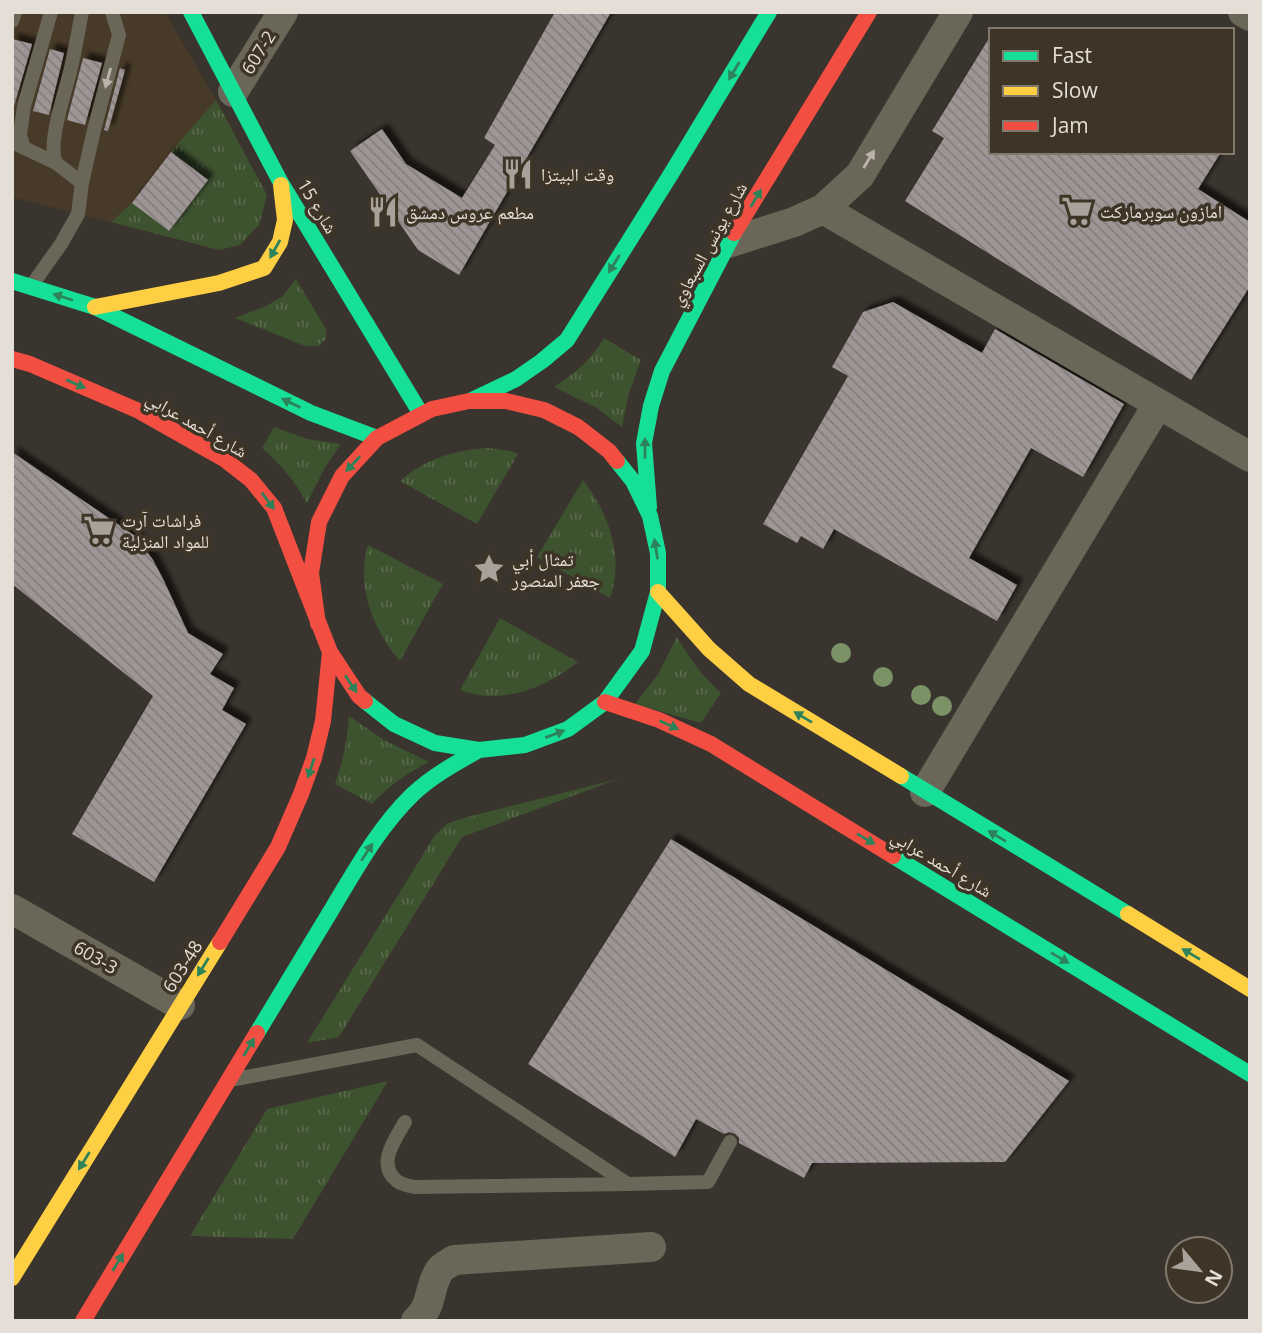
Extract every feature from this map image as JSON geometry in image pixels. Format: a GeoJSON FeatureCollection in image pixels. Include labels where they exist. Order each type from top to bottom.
{"type":"FeatureCollection","features":[{"type":"Feature","properties":{"kind":"main road","name":"شارع 15"},"geometry":{"type":"LineString","coordinates":[[191,12],[281,183],[421,414]]}},
{"type":"Feature","properties":{"kind":"main road"},"geometry":{"type":"LineString","coordinates":[[469,401],[516,379],[566,340],[769,12]]}},
{"type":"Feature","properties":{"kind":"main road","name":"شارع يونس السبعاوي"},"geometry":{"type":"LineString","coordinates":[[650,516],[644,443],[651,406],[662,371],[728,243],[869,12]]}},
{"type":"Feature","properties":{"kind":"main road"},"geometry":{"type":"LineString","coordinates":[[95,307],[219,283],[264,268],[280,243],[285,220],[281,183]]}},
{"type":"Feature","properties":{"kind":"main road"},"geometry":{"type":"LineString","coordinates":[[12,281],[95,307],[311,413],[377,438]]}},
{"type":"Feature","properties":{"kind":"main road","name":"شارع أحمد عرابي"},"geometry":{"type":"LineString","coordinates":[[12,359],[30,364],[139,411],[224,459],[251,480],[274,508],[318,624]]}},
{"type":"Feature","properties":{"kind":"main road"},"geometry":{"type":"LineString","coordinates":[[469,401],[506,401],[544,410],[578,426],[609,451],[633,481],[650,516],[658,554],[658,592],[642,651],[605,702],[568,729],[525,745],[479,750],[435,743],[394,724],[359,696],[330,652],[318,624],[311,573],[319,522],[342,476],[377,438],[432,409],[469,401]]}},
{"type":"Feature","properties":{"kind":"main road"},"geometry":{"type":"LineString","coordinates":[[658,592],[709,649],[749,684],[1249,987]]}},
{"type":"Feature","properties":{"kind":"main road","name":"603-48"},"geometry":{"type":"LineString","coordinates":[[12,1278],[278,846],[300,801],[316,753],[326,703],[330,652]]}},
{"type":"Feature","properties":{"kind":"main road","name":"شارع أحمد عرابي"},"geometry":{"type":"LineString","coordinates":[[605,702],[659,720],[711,744],[1250,1074]]}},
{"type":"Feature","properties":{"kind":"main road"},"geometry":{"type":"LineString","coordinates":[[91,1318],[228,1081],[379,833],[400,807],[424,785],[479,750]]}},
{"type":"Feature","properties":{"kind":"street","name":"607-2"},"geometry":{"type":"LineString","coordinates":[[233,92],[283,12]]}},
{"type":"Feature","properties":{"kind":"street"},"geometry":{"type":"LineString","coordinates":[[728,243],[794,222],[823,209],[860,175],[958,12]]}},
{"type":"Feature","properties":{"kind":"street"},"geometry":{"type":"LineString","coordinates":[[1243,12],[1250,16]]}},
{"type":"Feature","properties":{"kind":"street"},"geometry":{"type":"LineString","coordinates":[[823,209],[1250,457]]}},
{"type":"Feature","properties":{"kind":"street"},"geometry":{"type":"LineString","coordinates":[[925,792],[1157,404]]}},
{"type":"Feature","properties":{"kind":"street","name":"603-3"},"geometry":{"type":"LineString","coordinates":[[12,909],[180,1005]]}},
{"type":"Feature","properties":{"kind":"street"},"geometry":{"type":"LineString","coordinates":[[416,1321],[430,1300],[440,1270],[454,1259],[651,1247]]}},
{"type":"Feature","properties":{"kind":"lane"},"geometry":{"type":"LineString","coordinates":[[12,21],[15,12]]}},
{"type":"Feature","properties":{"kind":"lane"},"geometry":{"type":"LineString","coordinates":[[51,12],[24,106],[18,145],[56,163],[82,183]]}},
{"type":"Feature","properties":{"kind":"lane"},"geometry":{"type":"LineString","coordinates":[[56,163],[53,155],[59,116],[82,12]]}},
{"type":"Feature","properties":{"kind":"lane"},"geometry":{"type":"LineString","coordinates":[[31,287],[78,214],[82,183],[119,35],[112,12]]}},
{"type":"Feature","properties":{"kind":"lane"},"geometry":{"type":"LineString","coordinates":[[228,1081],[417,1045],[628,1184]]}},
{"type":"Feature","properties":{"kind":"lane"},"geometry":{"type":"LineString","coordinates":[[405,1122],[387,1158],[390,1172],[398,1182],[414,1187],[708,1182],[730,1142]]}},
{"type":"Feature","properties":{"kind":"shaded area"},"geometry":{"type":"Polygon","coordinates":[[[12,12],[165,12],[235,133],[259,225],[240,245],[219,250],[12,197],[12,12]]]}},
{"type":"Feature","properties":{"kind":"green space"},"geometry":{"type":"Polygon","coordinates":[[[216,100],[267,195],[259,225],[240,245],[219,250],[111,222],[132,203],[170,231],[208,180],[171,152],[216,100]]]}},
{"type":"Feature","properties":{"kind":"green space"},"geometry":{"type":"Polygon","coordinates":[[[296,279],[326,329],[326,339],[318,346],[305,346],[235,318],[282,297],[296,279]]]}},
{"type":"Feature","properties":{"kind":"green space"},"geometry":{"type":"Polygon","coordinates":[[[604,338],[641,360],[629,393],[622,427],[595,407],[554,387],[582,366],[604,338]]]}},
{"type":"Feature","properties":{"kind":"green space"},"geometry":{"type":"Polygon","coordinates":[[[274,427],[307,439],[341,444],[324,469],[307,503],[287,474],[262,448],[274,427]]]}},
{"type":"Feature","properties":{"kind":"green space"},"geometry":{"type":"Polygon","coordinates":[[[489,448],[518,454],[477,524],[400,481],[431,461],[464,451],[489,448]]]}},
{"type":"Feature","properties":{"kind":"green space"},"geometry":{"type":"Polygon","coordinates":[[[583,480],[600,506],[612,536],[616,567],[610,598],[537,557],[583,480]]]}},
{"type":"Feature","properties":{"kind":"green space"},"geometry":{"type":"Polygon","coordinates":[[[368,545],[443,584],[400,661],[382,636],[369,607],[364,576],[368,545]]]}},
{"type":"Feature","properties":{"kind":"green space"},"geometry":{"type":"Polygon","coordinates":[[[500,618],[578,662],[552,680],[522,692],[491,696],[460,690],[500,618]]]}},
{"type":"Feature","properties":{"kind":"green space"},"geometry":{"type":"Polygon","coordinates":[[[677,637],[697,667],[721,693],[701,723],[635,704],[658,674],[677,637]]]}},
{"type":"Feature","properties":{"kind":"green space"},"geometry":{"type":"Polygon","coordinates":[[[349,716],[384,740],[429,762],[398,780],[372,804],[335,784],[344,751],[349,716]]]}},
{"type":"Feature","properties":{"kind":"green space"},"geometry":{"type":"Polygon","coordinates":[[[618,779],[462,837],[339,1037],[307,1043],[435,835],[447,824],[618,779]]]}},
{"type":"Feature","properties":{"kind":"green space"},"geometry":{"type":"Polygon","coordinates":[[[388,1081],[293,1239],[190,1236],[267,1109],[388,1081]]]}},
{"type":"Feature","properties":{"kind":"building"},"geometry":{"type":"Polygon","coordinates":[[[555,12],[611,12],[459,275],[418,250],[350,151],[382,129],[406,164],[462,198],[495,145],[484,138],[555,12]]]}},
{"type":"Feature","properties":{"kind":"building","name":"امازون سوبرماركت"},"geometry":{"type":"Polygon","coordinates":[[[989,38],[989,154],[1220,154],[1198,189],[1250,222],[1250,286],[1191,380],[905,201],[944,138],[932,131],[989,38]]]}},
{"type":"Feature","properties":{"kind":"building"},"geometry":{"type":"Polygon","coordinates":[[[12,39],[32,44],[14,106],[12,105],[12,39]]]}},
{"type":"Feature","properties":{"kind":"building"},"geometry":{"type":"Polygon","coordinates":[[[50,49],[64,53],[49,115],[33,111],[50,49]]]}},
{"type":"Feature","properties":{"kind":"building"},"geometry":{"type":"Polygon","coordinates":[[[83,58],[102,63],[85,125],[67,120],[83,58]]]}},
{"type":"Feature","properties":{"kind":"building"},"geometry":{"type":"Polygon","coordinates":[[[120,68],[125,70],[108,131],[104,130],[120,68]]]}},
{"type":"Feature","properties":{"kind":"building"},"geometry":{"type":"Polygon","coordinates":[[[171,152],[208,180],[169,231],[132,203],[171,152]]]}},
{"type":"Feature","properties":{"kind":"building"},"geometry":{"type":"Polygon","coordinates":[[[893,302],[982,353],[995,329],[1124,404],[1083,477],[1031,448],[969,558],[1017,585],[997,621],[834,529],[823,549],[801,536],[797,543],[763,524],[848,376],[832,367],[863,312],[893,302]]]}},
{"type":"Feature","properties":{"kind":"building"},"geometry":{"type":"Polygon","coordinates":[[[12,452],[135,536],[153,560],[188,633],[223,654],[210,674],[234,688],[222,710],[246,724],[154,882],[72,834],[153,696],[12,584],[12,452]]]}},
{"type":"Feature","properties":{"kind":"building"},"geometry":{"type":"Polygon","coordinates":[[[671,839],[1069,1081],[1005,1162],[812,1163],[804,1178],[739,1143],[735,1134],[724,1134],[696,1119],[675,1157],[528,1064],[671,839]]]}},
{"type":"Feature","properties":{"kind":"traffic: fast"},"geometry":{"type":"LineString","coordinates":[[191,12],[281,183],[421,414]]}},
{"type":"Feature","properties":{"kind":"traffic: fast"},"geometry":{"type":"LineString","coordinates":[[472,400],[516,379],[567,340],[769,12]]}},
{"type":"Feature","properties":{"kind":"traffic: fast"},"geometry":{"type":"LineString","coordinates":[[649,507],[644,443],[651,406],[662,371],[734,233]]}},
{"type":"Feature","properties":{"kind":"traffic: fast"},"geometry":{"type":"LineString","coordinates":[[12,281],[95,307],[311,413],[377,438]]}},
{"type":"Feature","properties":{"kind":"traffic: fast"},"geometry":{"type":"LineString","coordinates":[[365,701],[394,724],[435,743],[479,750],[525,745],[568,729],[605,702],[642,651],[658,592],[658,553],[650,516],[633,481],[617,461]]}},
{"type":"Feature","properties":{"kind":"traffic: fast"},"geometry":{"type":"LineString","coordinates":[[257,1033],[359,864],[389,821],[400,807],[428,782],[479,750]]}},
{"type":"Feature","properties":{"kind":"traffic: fast"},"geometry":{"type":"LineString","coordinates":[[901,776],[1128,914]]}},
{"type":"Feature","properties":{"kind":"traffic: fast"},"geometry":{"type":"LineString","coordinates":[[893,856],[1250,1074]]}},
{"type":"Feature","properties":{"kind":"traffic: slow"},"geometry":{"type":"LineString","coordinates":[[95,307],[219,283],[264,268],[280,242],[285,220],[281,185]]}},
{"type":"Feature","properties":{"kind":"traffic: slow"},"geometry":{"type":"LineString","coordinates":[[658,592],[709,649],[749,684],[901,776]]}},
{"type":"Feature","properties":{"kind":"traffic: slow"},"geometry":{"type":"LineString","coordinates":[[1128,914],[1250,989]]}},
{"type":"Feature","properties":{"kind":"traffic: slow"},"geometry":{"type":"LineString","coordinates":[[12,1278],[220,942]]}},
{"type":"Feature","properties":{"kind":"traffic: jam"},"geometry":{"type":"LineString","coordinates":[[734,233],[869,12]]}},
{"type":"Feature","properties":{"kind":"traffic: jam"},"geometry":{"type":"LineString","coordinates":[[12,359],[30,364],[139,411],[224,459],[251,480],[274,508],[330,652],[365,701]]}},
{"type":"Feature","properties":{"kind":"traffic: jam"},"geometry":{"type":"LineString","coordinates":[[318,624],[311,573],[319,522],[342,476],[377,438],[432,409],[469,401],[506,401],[544,410],[578,427],[609,451],[617,461]]}},
{"type":"Feature","properties":{"kind":"traffic: jam"},"geometry":{"type":"LineString","coordinates":[[220,942],[278,847],[301,794],[323,721],[330,652]]}},
{"type":"Feature","properties":{"kind":"traffic: jam"},"geometry":{"type":"LineString","coordinates":[[605,702],[659,720],[711,744],[893,856]]}},
{"type":"Feature","properties":{"kind":"traffic: jam"},"geometry":{"type":"LineString","coordinates":[[83,1321],[257,1033]]}},
{"type":"Feature","properties":{"kind":"place","name":"وقت البيتزا"},"geometry":{"type":"Point","coordinates":[518,174]}},
{"type":"Feature","properties":{"kind":"place","name":"امازون سوبرماركت"},"geometry":{"type":"Point","coordinates":[1077,211]}},
{"type":"Feature","properties":{"kind":"place","name":"مطعم عروس دمشق"},"geometry":{"type":"Point","coordinates":[383,212]}},
{"type":"Feature","properties":{"kind":"place","name":"فراشات آرت للمواد المنزلية"},"geometry":{"type":"Point","coordinates":[99,530]}},
{"type":"Feature","properties":{"kind":"place","name":"تمثال أبي جعفر المنصور"},"geometry":{"type":"Point","coordinates":[489,569]}}]}
